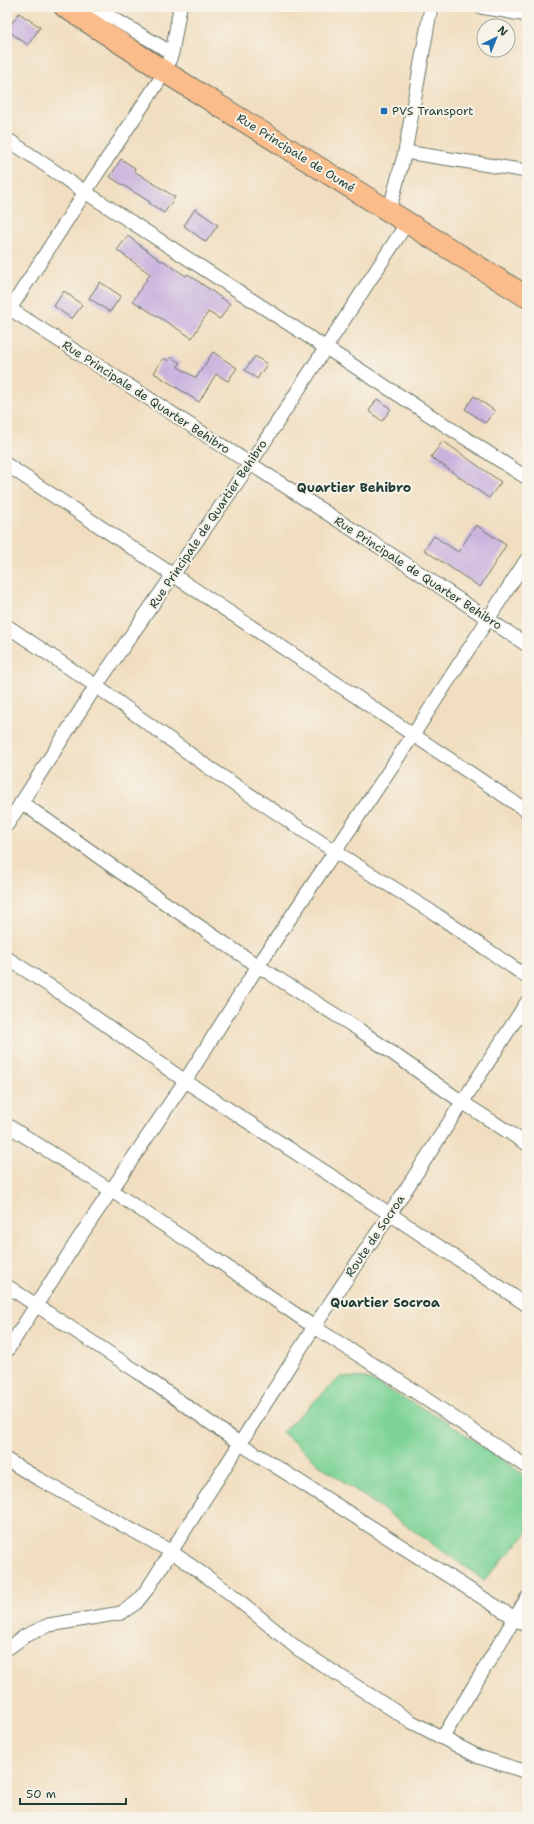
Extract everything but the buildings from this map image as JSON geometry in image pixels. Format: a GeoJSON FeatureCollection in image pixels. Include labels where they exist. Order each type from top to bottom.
{"type":"FeatureCollection","features":[{"type":"Feature","properties":{"kind":"main road","name":"Rue Principale de Oumé"},"geometry":{"type":"LineString","coordinates":[[65,7],[168,63],[407,223],[527,297]]}},
{"type":"Feature","properties":{"kind":"street"},"geometry":{"type":"LineString","coordinates":[[94,7],[168,63]]}},
{"type":"Feature","properties":{"kind":"street"},"geometry":{"type":"LineString","coordinates":[[8,308],[168,63],[180,7]]}},
{"type":"Feature","properties":{"kind":"street"},"geometry":{"type":"LineString","coordinates":[[390,211],[404,152],[431,7]]}},
{"type":"Feature","properties":{"kind":"street"},"geometry":{"type":"LineString","coordinates":[[481,7],[527,15]]}},
{"type":"Feature","properties":{"kind":"street"},"geometry":{"type":"LineString","coordinates":[[7,139],[85,192],[327,347],[527,478]]}},
{"type":"Feature","properties":{"kind":"street"},"geometry":{"type":"LineString","coordinates":[[404,152],[527,170]]}},
{"type":"Feature","properties":{"kind":"street","name":"Rue Principale de Quartier Behibro"},"geometry":{"type":"LineString","coordinates":[[7,825],[96,686],[250,464],[407,223]]}},
{"type":"Feature","properties":{"kind":"street","name":"Rue Principale de Quarter Behibro"},"geometry":{"type":"LineString","coordinates":[[8,308],[488,618],[527,645]]}},
{"type":"Feature","properties":{"kind":"street"},"geometry":{"type":"LineString","coordinates":[[7,465],[527,811]]}},
{"type":"Feature","properties":{"kind":"street"},"geometry":{"type":"LineString","coordinates":[[7,1351],[185,1082],[258,966],[413,735],[527,559]]}},
{"type":"Feature","properties":{"kind":"street"},"geometry":{"type":"LineString","coordinates":[[7,626],[96,686],[208,767],[334,851],[437,915],[527,977]]}},
{"type":"Feature","properties":{"kind":"street"},"geometry":{"type":"LineString","coordinates":[[21,802],[143,888],[258,966],[358,1029],[462,1102],[527,1144]]}},
{"type":"Feature","properties":{"kind":"street"},"geometry":{"type":"LineString","coordinates":[[7,958],[68,998],[185,1082],[390,1214],[527,1305]]}},
{"type":"Feature","properties":{"kind":"street","name":"Route de Socroa"},"geometry":{"type":"LineString","coordinates":[[7,1649],[26,1636],[50,1625],[121,1613],[136,1603],[172,1552],[239,1443],[314,1327],[390,1214],[527,1002]]}},
{"type":"Feature","properties":{"kind":"street"},"geometry":{"type":"LineString","coordinates":[[7,1125],[112,1191],[214,1258],[314,1327],[393,1377],[527,1467]]}},
{"type":"Feature","properties":{"kind":"street"},"geometry":{"type":"LineString","coordinates":[[7,1286],[138,1372],[239,1443],[527,1626]]}},
{"type":"Feature","properties":{"kind":"street"},"geometry":{"type":"LineString","coordinates":[[7,1460],[172,1552],[231,1594],[298,1649],[412,1722],[479,1757],[527,1772]]}},
{"type":"Feature","properties":{"kind":"street"},"geometry":{"type":"LineString","coordinates":[[443,1737],[527,1598]]}},
{"type":"Feature","properties":{"kind":"green space"},"geometry":{"type":"Polygon","coordinates":[[[340,1377],[366,1378],[444,1420],[527,1477],[527,1533],[484,1580],[324,1468],[282,1432],[340,1377]]]}},
{"type":"Feature","properties":{"kind":"place","name":"PVS Transport"},"geometry":{"type":"Point","coordinates":[384,111]}},
{"type":"Feature","properties":{"kind":"district","name":"Quartier Behibro"},"geometry":{"type":"Point","coordinates":[354,487]}},
{"type":"Feature","properties":{"kind":"district","name":"Quartier Socroa"},"geometry":{"type":"Point","coordinates":[385,1302]}}]}
